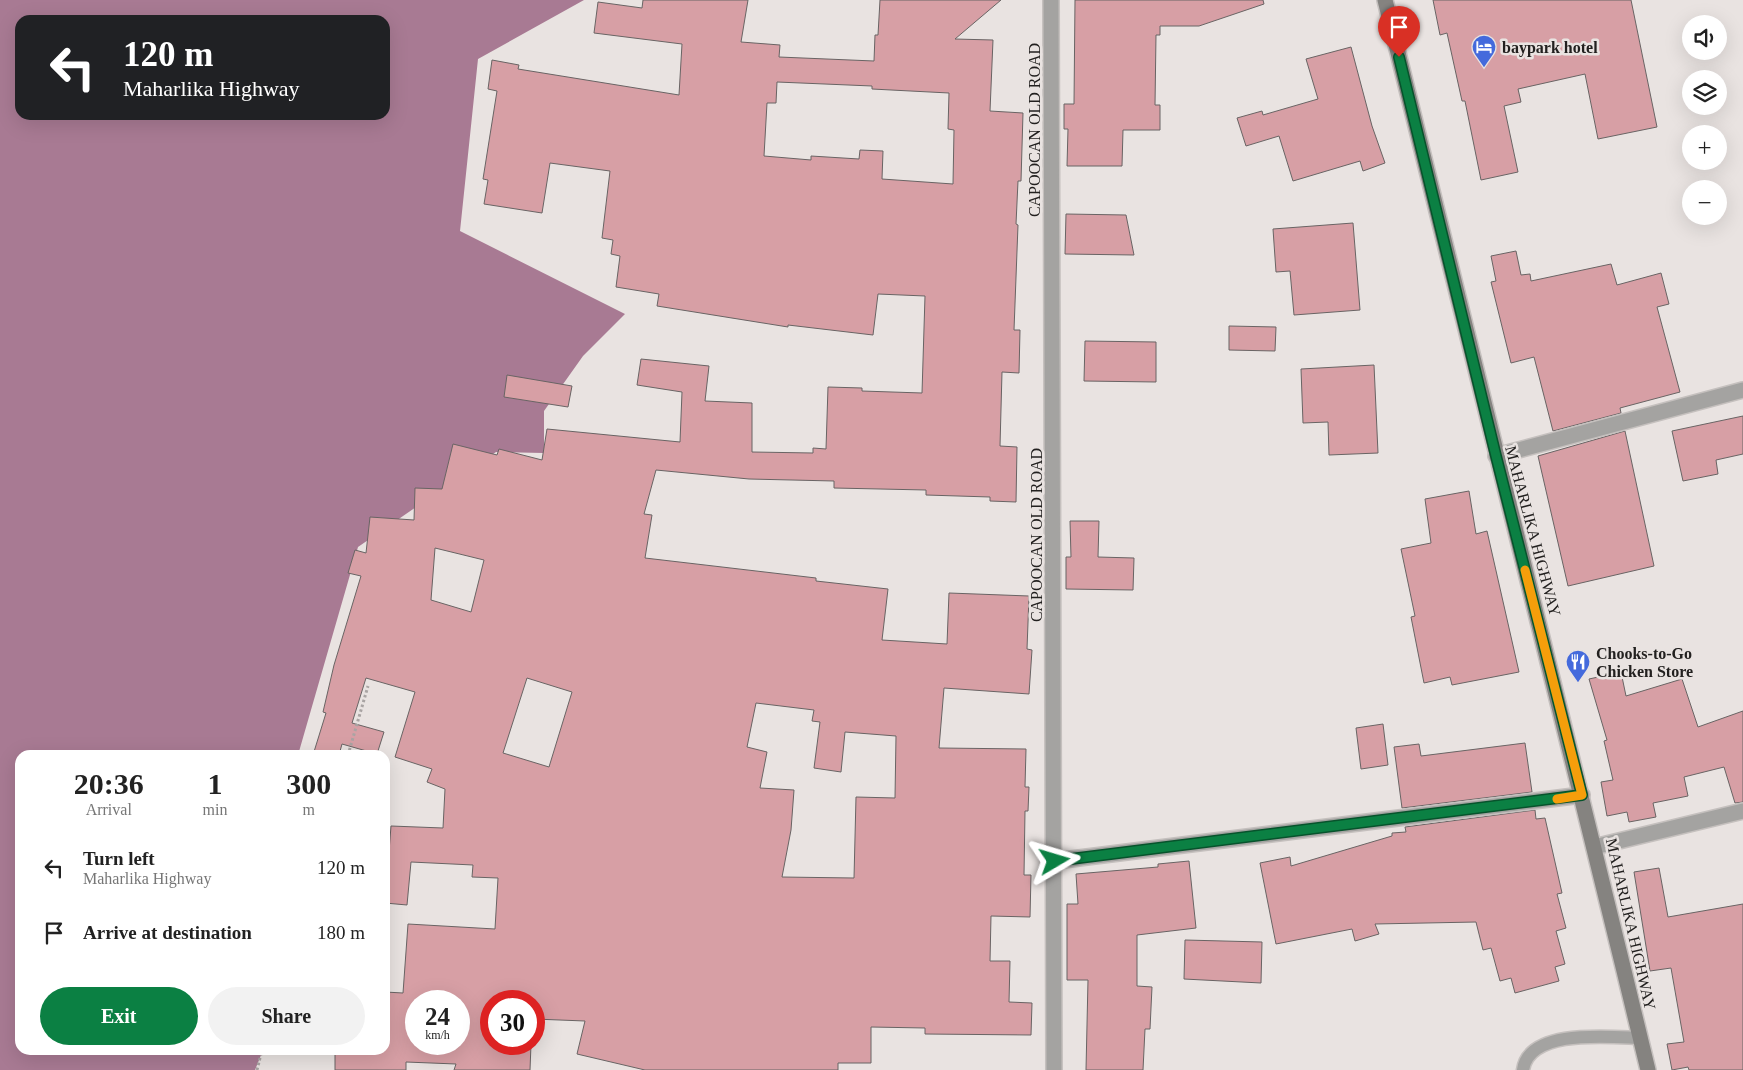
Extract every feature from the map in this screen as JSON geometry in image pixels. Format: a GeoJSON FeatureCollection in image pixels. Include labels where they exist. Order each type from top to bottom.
{"type":"FeatureCollection","features":[{"type":"Feature","properties":{"kind":"main road","name":"MAHARLIKA HIGHWAY"},"geometry":{"type":"LineString","coordinates":[[1385,0],[1496,456],[1582,795],[1648,1070]]}},
{"type":"Feature","properties":{"kind":"street","name":"CAPOOCAN OLD ROAD"},"geometry":{"type":"LineString","coordinates":[[1051,0],[1055,861],[1054,1070]]}},
{"type":"Feature","properties":{"kind":"street"},"geometry":{"type":"LineString","coordinates":[[1496,456],[1743,390]]}},
{"type":"Feature","properties":{"kind":"street"},"geometry":{"type":"LineString","coordinates":[[1055,861],[1582,795]]}},
{"type":"Feature","properties":{"kind":"street"},"geometry":{"type":"LineString","coordinates":[[1594,847],[1743,811]]}},
{"type":"Feature","properties":{"kind":"lane"},"geometry":{"type":"LineString","coordinates":[[1523,1070],[1532,1053],[1560,1038],[1640,1038]]}},
{"type":"Feature","properties":{"kind":"path"},"geometry":{"type":"LineString","coordinates":[[349,750],[368,686]]}},
{"type":"Feature","properties":{"kind":"path"},"geometry":{"type":"LineString","coordinates":[[257,1070],[261,1055]]}},
{"type":"Feature","properties":{"kind":"shaded area"},"geometry":{"type":"Polygon","coordinates":[[[0,0],[584,0],[478,59],[460,231],[625,314],[583,356],[544,411],[544,453],[496,452],[358,547],[299,750],[15,750],[15,1055],[261,1055],[255,1070],[0,1070],[0,0]]]}},
{"type":"Feature","properties":{"kind":"building"},"geometry":{"type":"Polygon","coordinates":[[[643,0],[748,0],[741,42],[780,45],[779,57],[874,61],[875,35],[878,35],[880,0],[1001,0],[955,39],[993,40],[990,111],[1023,113],[1021,181],[1018,181],[1016,224],[1018,225],[1014,330],[1020,330],[1019,373],[1002,372],[1000,446],[1017,447],[1016,502],[990,501],[990,497],[926,495],[926,490],[834,488],[834,481],[749,479],[656,470],[644,514],[652,515],[645,558],[816,578],[816,581],[888,589],[882,640],[947,644],[949,593],[1029,596],[1027,649],[1032,650],[1029,694],[944,688],[939,748],[1026,749],[1025,787],[1029,787],[1028,811],[1025,811],[1024,875],[1031,875],[1030,917],[991,916],[990,961],[1010,961],[1009,1002],[1032,1003],[1031,1035],[925,1034],[925,1028],[871,1027],[871,1063],[838,1063],[838,1070],[645,1070],[577,1054],[585,1021],[545,1019],[545,990],[480,990],[480,1055],[531,1055],[530,1070],[454,1070],[456,1064],[406,1062],[406,1070],[335,1070],[335,1055],[390,1055],[390,992],[403,993],[408,924],[495,929],[498,878],[472,877],[473,865],[411,862],[407,905],[390,903],[391,826],[443,828],[445,789],[427,782],[432,769],[395,757],[415,692],[366,678],[352,723],[384,732],[378,750],[363,750],[342,744],[340,750],[315,750],[326,713],[323,712],[334,665],[361,576],[348,573],[355,550],[366,553],[370,517],[414,520],[415,488],[442,489],[453,444],[497,455],[499,449],[542,460],[547,429],[680,442],[682,392],[637,385],[641,359],[709,366],[705,401],[752,403],[752,452],[813,453],[813,448],[826,449],[828,387],[862,388],[862,391],[922,393],[925,296],[878,294],[873,335],[788,325],[788,327],[657,306],[659,294],[616,287],[620,256],[611,254],[613,240],[602,238],[610,171],[550,163],[542,213],[484,204],[488,180],[483,179],[497,91],[488,89],[492,60],[519,65],[518,69],[679,95],[682,44],[594,33],[598,2],[642,8],[643,0]],[[777,82],[776,103],[767,103],[764,156],[811,160],[811,156],[859,159],[860,150],[883,151],[882,179],[953,184],[954,130],[948,129],[949,93],[872,89],[872,86],[777,82]],[[435,548],[431,600],[471,612],[484,560],[435,548]],[[527,678],[503,753],[549,767],[572,692],[527,678]],[[756,703],[747,747],[767,752],[760,788],[794,790],[791,830],[782,877],[854,878],[856,797],[895,798],[896,736],[845,732],[841,772],[814,768],[820,722],[812,721],[814,710],[756,703]]]}},
{"type":"Feature","properties":{"kind":"building"},"geometry":{"type":"Polygon","coordinates":[[[1075,0],[1263,0],[1264,4],[1199,26],[1160,26],[1160,35],[1156,35],[1155,105],[1160,105],[1160,130],[1123,130],[1122,166],[1067,166],[1068,129],[1064,129],[1064,104],[1074,104],[1075,0]]]}},
{"type":"Feature","properties":{"kind":"building"},"geometry":{"type":"Polygon","coordinates":[[[1433,0],[1631,0],[1657,127],[1598,139],[1585,74],[1518,89],[1521,102],[1504,106],[1518,172],[1481,180],[1465,101],[1462,101],[1447,33],[1440,35],[1433,0]]]}},
{"type":"Feature","properties":{"kind":"building"},"geometry":{"type":"Polygon","coordinates":[[[1351,47],[1372,126],[1385,163],[1363,171],[1360,161],[1293,181],[1279,136],[1246,146],[1237,118],[1262,111],[1263,115],[1318,99],[1306,59],[1351,47]]]}},
{"type":"Feature","properties":{"kind":"building"},"geometry":{"type":"Polygon","coordinates":[[[1066,214],[1126,215],[1134,255],[1065,254],[1066,214]]]}},
{"type":"Feature","properties":{"kind":"building"},"geometry":{"type":"Polygon","coordinates":[[[1353,223],[1360,310],[1294,315],[1290,271],[1276,272],[1273,229],[1353,223]]]}},
{"type":"Feature","properties":{"kind":"building"},"geometry":{"type":"Polygon","coordinates":[[[1516,251],[1521,275],[1530,274],[1531,281],[1611,264],[1617,285],[1661,273],[1669,304],[1657,307],[1680,392],[1620,408],[1621,413],[1553,431],[1534,357],[1511,363],[1491,282],[1496,281],[1491,256],[1516,251]]]}},
{"type":"Feature","properties":{"kind":"building"},"geometry":{"type":"Polygon","coordinates":[[[1229,326],[1276,327],[1275,351],[1229,350],[1229,326]]]}},
{"type":"Feature","properties":{"kind":"building"},"geometry":{"type":"Polygon","coordinates":[[[1085,341],[1156,342],[1156,382],[1084,381],[1085,341]]]}},
{"type":"Feature","properties":{"kind":"building"},"geometry":{"type":"Polygon","coordinates":[[[1374,365],[1378,453],[1329,455],[1328,422],[1303,423],[1301,369],[1374,365]]]}},
{"type":"Feature","properties":{"kind":"building"},"geometry":{"type":"Polygon","coordinates":[[[507,375],[572,386],[568,407],[504,397],[507,375]]]}},
{"type":"Feature","properties":{"kind":"building"},"geometry":{"type":"Polygon","coordinates":[[[1743,416],[1743,454],[1716,460],[1718,474],[1683,481],[1672,431],[1743,416]]]}},
{"type":"Feature","properties":{"kind":"building"},"geometry":{"type":"Polygon","coordinates":[[[1625,431],[1654,566],[1568,586],[1538,456],[1625,431]]]}},
{"type":"Feature","properties":{"kind":"building"},"geometry":{"type":"Polygon","coordinates":[[[1469,491],[1476,534],[1487,531],[1519,672],[1452,685],[1450,677],[1424,683],[1411,617],[1415,616],[1401,549],[1431,543],[1425,499],[1469,491]]]}},
{"type":"Feature","properties":{"kind":"building"},"geometry":{"type":"Polygon","coordinates":[[[1070,521],[1099,521],[1098,557],[1134,558],[1133,590],[1066,589],[1066,557],[1071,557],[1070,521]]]}},
{"type":"Feature","properties":{"kind":"building"},"geometry":{"type":"Polygon","coordinates":[[[1621,672],[1626,696],[1682,679],[1698,727],[1743,711],[1743,802],[1735,803],[1724,767],[1684,777],[1688,796],[1653,803],[1656,817],[1629,822],[1627,812],[1607,816],[1601,782],[1613,780],[1604,741],[1607,740],[1589,679],[1621,672]]]}},
{"type":"Feature","properties":{"kind":"building"},"geometry":{"type":"Polygon","coordinates":[[[1383,724],[1388,765],[1361,769],[1356,728],[1383,724]]]}},
{"type":"Feature","properties":{"kind":"building"},"geometry":{"type":"Polygon","coordinates":[[[1525,743],[1532,792],[1402,808],[1394,747],[1419,744],[1421,756],[1525,743]]]}},
{"type":"Feature","properties":{"kind":"building"},"geometry":{"type":"Polygon","coordinates":[[[1535,810],[1536,819],[1545,818],[1562,893],[1557,894],[1566,928],[1556,931],[1565,964],[1555,967],[1559,981],[1515,993],[1511,978],[1500,981],[1491,948],[1483,950],[1476,922],[1375,924],[1379,934],[1355,941],[1352,929],[1276,944],[1260,863],[1290,857],[1291,866],[1392,836],[1392,833],[1406,832],[1405,827],[1535,810]]]}},
{"type":"Feature","properties":{"kind":"building"},"geometry":{"type":"Polygon","coordinates":[[[1189,861],[1196,928],[1137,935],[1137,986],[1152,987],[1150,1029],[1145,1029],[1143,1070],[1086,1070],[1088,980],[1067,980],[1067,904],[1078,904],[1076,874],[1158,867],[1158,864],[1189,861]]]}},
{"type":"Feature","properties":{"kind":"building"},"geometry":{"type":"Polygon","coordinates":[[[1659,868],[1668,917],[1743,904],[1743,1070],[1689,1070],[1688,1067],[1672,1070],[1667,1044],[1684,1042],[1671,968],[1650,971],[1634,872],[1659,868]]]}},
{"type":"Feature","properties":{"kind":"building"},"geometry":{"type":"Polygon","coordinates":[[[1185,940],[1262,942],[1261,983],[1184,979],[1185,940]]]}},
{"type":"Feature","properties":{"kind":"slow traffic"},"geometry":{"type":"LineString","coordinates":[[1525,570],[1582,795],[1557,799]]}},
{"type":"Feature","properties":{"kind":"place","name":"baypark hotel"},"geometry":{"type":"Point","coordinates":[1484,68]}},
{"type":"Feature","properties":{"kind":"place","name":"Chooks-to-Go Chicken Store"},"geometry":{"type":"Point","coordinates":[1578,683]}},
{"type":"Feature","properties":{"kind":"route"},"geometry":{"type":"LineString","coordinates":[[1055,861],[1582,795],[1496,456],[1399,57]]}}]}
